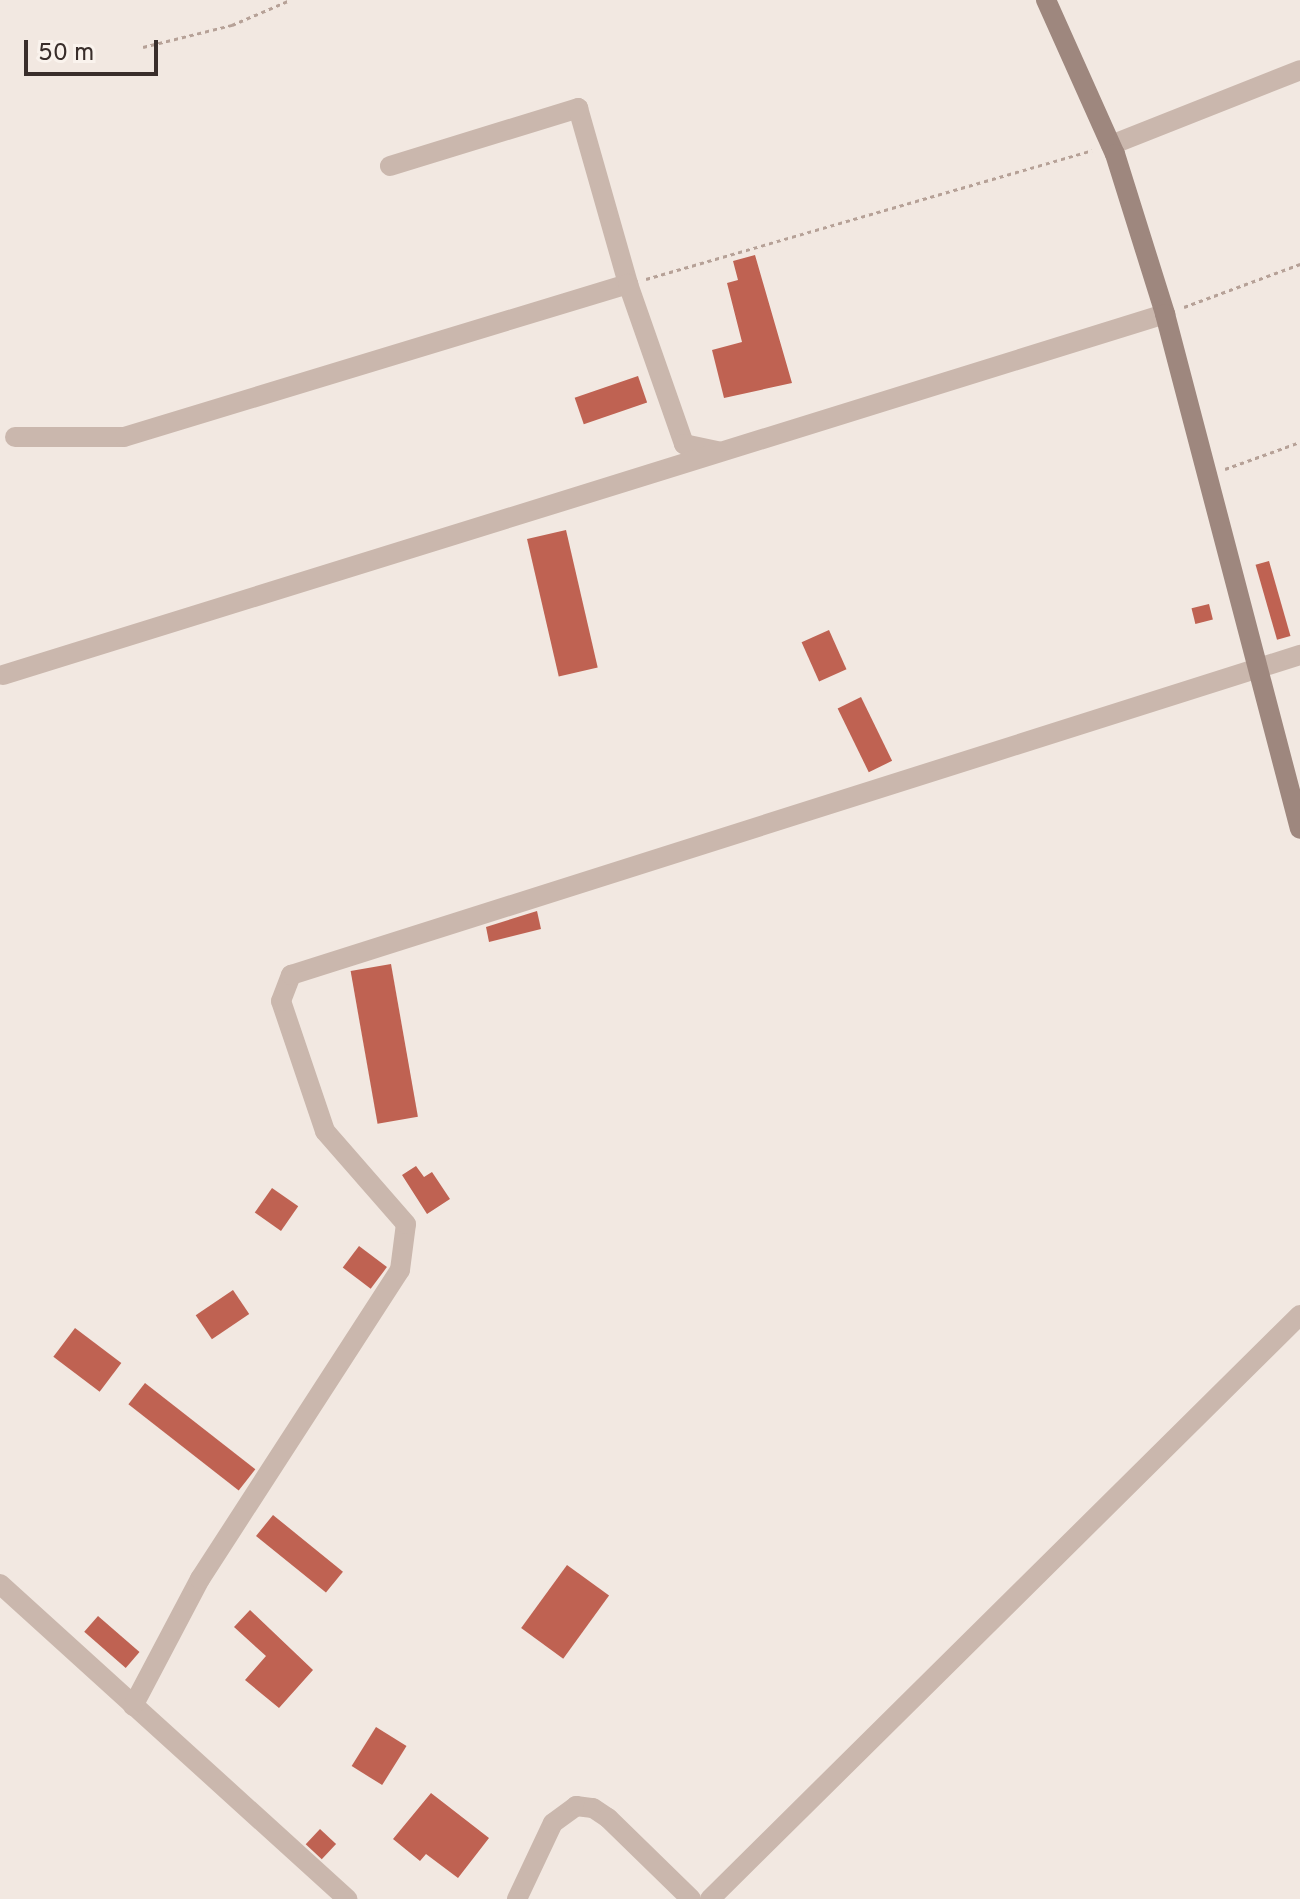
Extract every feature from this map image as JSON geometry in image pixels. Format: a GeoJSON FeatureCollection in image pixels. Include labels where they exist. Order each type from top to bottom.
{"type":"FeatureCollection","features":[{"type":"Feature","properties":{"kind":"street"},"geometry":{"type":"LineString","coordinates":[[1046,0],[1111,145],[1165,314],[1300,829]]}},
{"type":"Feature","properties":{"kind":"street"},"geometry":{"type":"LineString","coordinates":[[1111,145],[1300,70]]}},
{"type":"Feature","properties":{"kind":"street"},"geometry":{"type":"LineString","coordinates":[[390,166],[578,108],[654,372],[684,444],[722,452]]}},
{"type":"Feature","properties":{"kind":"street"},"geometry":{"type":"LineString","coordinates":[[15,437],[124,437],[628,284]]}},
{"type":"Feature","properties":{"kind":"street"},"geometry":{"type":"LineString","coordinates":[[3,675],[1165,314]]}},
{"type":"Feature","properties":{"kind":"street"},"geometry":{"type":"LineString","coordinates":[[133,1706],[200,1579],[400,1270],[406,1224],[325,1131],[281,1001],[291,975],[1300,655]]}},
{"type":"Feature","properties":{"kind":"street"},"geometry":{"type":"LineString","coordinates":[[710,1899],[1300,1315]]}},
{"type":"Feature","properties":{"kind":"street"},"geometry":{"type":"LineString","coordinates":[[0,1584],[347,1899]]}},
{"type":"Feature","properties":{"kind":"street"},"geometry":{"type":"LineString","coordinates":[[517,1899],[553,1823],[576,1806],[593,1808],[608,1818],[691,1899]]}},
{"type":"Feature","properties":{"kind":"path"},"geometry":{"type":"LineString","coordinates":[[143,47],[232,25],[290,0]]}},
{"type":"Feature","properties":{"kind":"path"},"geometry":{"type":"LineString","coordinates":[[628,284],[1111,145]]}},
{"type":"Feature","properties":{"kind":"path"},"geometry":{"type":"LineString","coordinates":[[1165,314],[1300,264]]}},
{"type":"Feature","properties":{"kind":"path"},"geometry":{"type":"LineString","coordinates":[[1213,473],[1300,442]]}},
{"type":"Feature","properties":{"kind":"building"},"geometry":{"type":"Polygon","coordinates":[[[755,255],[792,383],[724,398],[712,350],[742,342],[727,283],[738,280],[733,261],[755,255]]]}},
{"type":"Feature","properties":{"kind":"building"},"geometry":{"type":"Polygon","coordinates":[[[638,376],[647,402],[584,424],[575,398],[638,376]]]}},
{"type":"Feature","properties":{"kind":"building"},"geometry":{"type":"Polygon","coordinates":[[[566,530],[598,667],[559,676],[527,539],[566,530]]]}},
{"type":"Feature","properties":{"kind":"building"},"geometry":{"type":"Polygon","coordinates":[[[1269,561],[1290,636],[1277,640],[1256,565],[1269,561]]]}},
{"type":"Feature","properties":{"kind":"building"},"geometry":{"type":"Polygon","coordinates":[[[1209,604],[1213,620],[1195,624],[1192,608],[1209,604]]]}},
{"type":"Feature","properties":{"kind":"building"},"geometry":{"type":"Polygon","coordinates":[[[829,630],[846,669],[819,681],[802,642],[829,630]]]}},
{"type":"Feature","properties":{"kind":"building"},"geometry":{"type":"Polygon","coordinates":[[[861,697],[892,761],[869,772],[838,708],[861,697]]]}},
{"type":"Feature","properties":{"kind":"building"},"geometry":{"type":"Polygon","coordinates":[[[537,911],[541,929],[489,942],[486,927],[537,911]]]}},
{"type":"Feature","properties":{"kind":"building"},"geometry":{"type":"Polygon","coordinates":[[[391,964],[418,1117],[378,1124],[351,971],[391,964]]]}},
{"type":"Feature","properties":{"kind":"building"},"geometry":{"type":"Polygon","coordinates":[[[416,1166],[424,1177],[432,1172],[450,1199],[427,1214],[402,1175],[416,1166]]]}},
{"type":"Feature","properties":{"kind":"building"},"geometry":{"type":"Polygon","coordinates":[[[272,1188],[298,1206],[281,1231],[255,1213],[272,1188]]]}},
{"type":"Feature","properties":{"kind":"building"},"geometry":{"type":"Polygon","coordinates":[[[359,1246],[387,1267],[371,1289],[343,1268],[359,1246]]]}},
{"type":"Feature","properties":{"kind":"building"},"geometry":{"type":"Polygon","coordinates":[[[233,1290],[249,1314],[212,1339],[196,1315],[233,1290]]]}},
{"type":"Feature","properties":{"kind":"building"},"geometry":{"type":"Polygon","coordinates":[[[75,1328],[121,1363],[100,1392],[53,1357],[75,1328]]]}},
{"type":"Feature","properties":{"kind":"building"},"geometry":{"type":"Polygon","coordinates":[[[145,1383],[255,1469],[239,1490],[128,1404],[145,1383]]]}},
{"type":"Feature","properties":{"kind":"building"},"geometry":{"type":"Polygon","coordinates":[[[273,1515],[343,1572],[326,1593],[256,1536],[273,1515]]]}},
{"type":"Feature","properties":{"kind":"building"},"geometry":{"type":"Polygon","coordinates":[[[567,1565],[609,1596],[563,1659],[521,1628],[567,1565]]]}},
{"type":"Feature","properties":{"kind":"building"},"geometry":{"type":"Polygon","coordinates":[[[250,1610],[313,1670],[279,1708],[245,1680],[266,1656],[234,1627],[250,1610]]]}},
{"type":"Feature","properties":{"kind":"building"},"geometry":{"type":"Polygon","coordinates":[[[98,1616],[140,1652],[126,1668],[84,1632],[98,1616]]]}},
{"type":"Feature","properties":{"kind":"building"},"geometry":{"type":"Polygon","coordinates":[[[376,1727],[407,1746],[382,1785],[352,1766],[376,1727]]]}},
{"type":"Feature","properties":{"kind":"building"},"geometry":{"type":"Polygon","coordinates":[[[431,1793],[489,1838],[458,1878],[426,1854],[420,1861],[393,1839],[431,1793]]]}},
{"type":"Feature","properties":{"kind":"building"},"geometry":{"type":"Polygon","coordinates":[[[320,1829],[336,1844],[322,1859],[306,1844],[320,1829]]]}}]}
